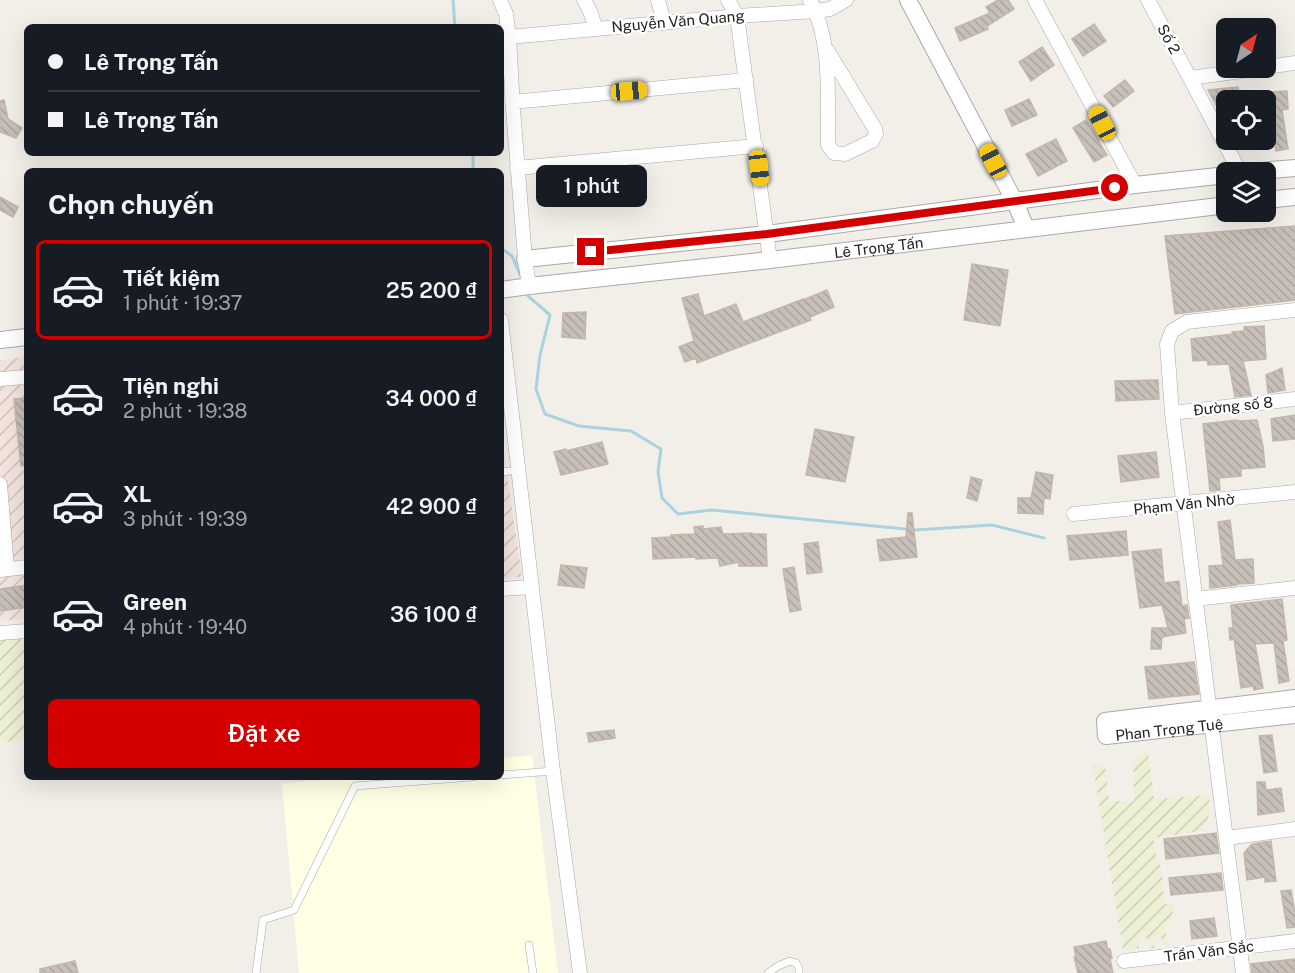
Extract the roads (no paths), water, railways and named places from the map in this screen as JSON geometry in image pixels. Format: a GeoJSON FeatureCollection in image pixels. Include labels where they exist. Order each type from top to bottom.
{"type":"FeatureCollection","features":[{"type":"Feature","properties":{"kind":"street"},"geometry":{"type":"LineString","coordinates":[[500,0],[506,14],[509,37],[517,168],[529,285]]}},
{"type":"Feature","properties":{"kind":"street"},"geometry":{"type":"LineString","coordinates":[[584,0],[596,29]]}},
{"type":"Feature","properties":{"kind":"street"},"geometry":{"type":"LineString","coordinates":[[658,0],[664,22]]}},
{"type":"Feature","properties":{"kind":"street"},"geometry":{"type":"LineString","coordinates":[[729,0],[737,16],[770,260]]}},
{"type":"Feature","properties":{"kind":"street","name":"Nguyễn Văn Quang"},"geometry":{"type":"LineString","coordinates":[[509,37],[737,16],[813,6],[830,9],[846,0]]}},
{"type":"Feature","properties":{"kind":"street"},"geometry":{"type":"LineString","coordinates":[[908,0],[1015,202],[1026,228]]}},
{"type":"Feature","properties":{"kind":"street"},"geometry":{"type":"LineString","coordinates":[[1035,0],[1135,185]]}},
{"type":"Feature","properties":{"kind":"street","name":"Số 2"},"geometry":{"type":"LineString","coordinates":[[1148,0],[1235,162]]}},
{"type":"Feature","properties":{"kind":"street"},"geometry":{"type":"LineString","coordinates":[[813,6],[826,50],[828,145],[834,153],[845,154],[872,141],[876,134],[826,50]]}},
{"type":"Feature","properties":{"kind":"street"},"geometry":{"type":"LineString","coordinates":[[1276,66],[1295,63]]}},
{"type":"Feature","properties":{"kind":"street"},"geometry":{"type":"LineString","coordinates":[[1190,78],[1216,74]]}},
{"type":"Feature","properties":{"kind":"street"},"geometry":{"type":"LineString","coordinates":[[512,102],[746,80]]}},
{"type":"Feature","properties":{"kind":"street"},"geometry":{"type":"LineString","coordinates":[[517,168],[756,146]]}},
{"type":"Feature","properties":{"kind":"street"},"geometry":{"type":"LineString","coordinates":[[1276,170],[1295,168]]}},
{"type":"Feature","properties":{"kind":"street","name":"Lê Trọng Tấn"},"geometry":{"type":"LineString","coordinates":[[525,259],[767,234],[1216,176]]}},
{"type":"Feature","properties":{"kind":"street"},"geometry":{"type":"LineString","coordinates":[[1276,199],[1295,196]]}},
{"type":"Feature","properties":{"kind":"street","name":"Lê Trọng Tấn"},"geometry":{"type":"LineString","coordinates":[[504,289],[770,260],[1216,205]]}},
{"type":"Feature","properties":{"kind":"street"},"geometry":{"type":"LineString","coordinates":[[1243,973],[1172,413],[1167,344],[1172,331],[1186,322],[1295,310]]}},
{"type":"Feature","properties":{"kind":"street"},"geometry":{"type":"LineString","coordinates":[[0,340],[24,337]]}},
{"type":"Feature","properties":{"kind":"street"},"geometry":{"type":"LineString","coordinates":[[504,354],[553,771],[580,973]]}},
{"type":"Feature","properties":{"kind":"street"},"geometry":{"type":"LineString","coordinates":[[0,380],[24,377]]}},
{"type":"Feature","properties":{"kind":"street","name":"Đường số 8"},"geometry":{"type":"LineString","coordinates":[[1172,413],[1295,399]]}},
{"type":"Feature","properties":{"kind":"street"},"geometry":{"type":"LineString","coordinates":[[0,484],[3,570],[24,567]]}},
{"type":"Feature","properties":{"kind":"street","name":"Phạm Văn Nhờ"},"geometry":{"type":"LineString","coordinates":[[1074,514],[1295,492]]}},
{"type":"Feature","properties":{"kind":"street"},"geometry":{"type":"LineString","coordinates":[[504,589],[532,587]]}},
{"type":"Feature","properties":{"kind":"street"},"geometry":{"type":"LineString","coordinates":[[1195,599],[1295,588]]}},
{"type":"Feature","properties":{"kind":"street"},"geometry":{"type":"LineString","coordinates":[[0,633],[24,631]]}},
{"type":"Feature","properties":{"kind":"street","name":"Phan Trọng Tuệ"},"geometry":{"type":"LineString","coordinates":[[1295,698],[1210,716],[1106,736],[1105,722],[1210,716],[1295,715]]}},
{"type":"Feature","properties":{"kind":"street"},"geometry":{"type":"LineString","coordinates":[[1226,838],[1295,829]]}},
{"type":"Feature","properties":{"kind":"street","name":"Trần Văn Sắc"},"geometry":{"type":"LineString","coordinates":[[1124,961],[1295,940]]}},
{"type":"Feature","properties":{"kind":"lane"},"geometry":{"type":"LineString","coordinates":[[504,472],[518,470]]}},
{"type":"Feature","properties":{"kind":"lane"},"geometry":{"type":"LineString","coordinates":[[504,775],[553,771]]}},
{"type":"Feature","properties":{"kind":"lane"},"geometry":{"type":"LineString","coordinates":[[256,973],[263,920],[294,910],[355,786],[434,780]]}},
{"type":"Feature","properties":{"kind":"lane"},"geometry":{"type":"LineString","coordinates":[[530,945],[533,973]]}},
{"type":"Feature","properties":{"kind":"lane"},"geometry":{"type":"LineString","coordinates":[[768,973],[790,961],[796,963],[799,973]]}},
{"type":"Feature","properties":{"kind":"waterway"},"geometry":{"type":"LineString","coordinates":[[453,0],[455,24]]}},
{"type":"Feature","properties":{"kind":"waterway"},"geometry":{"type":"LineString","coordinates":[[473,156],[473,168]]}},
{"type":"Feature","properties":{"kind":"waterway"},"geometry":{"type":"LineString","coordinates":[[504,250],[512,256],[521,277]]}},
{"type":"Feature","properties":{"kind":"waterway"},"geometry":{"type":"LineString","coordinates":[[528,296],[550,315],[540,355],[536,389],[545,414],[579,426],[631,431],[661,449],[658,472],[662,498],[678,514],[712,510],[915,530],[992,525],[1044,538]]}}]}
